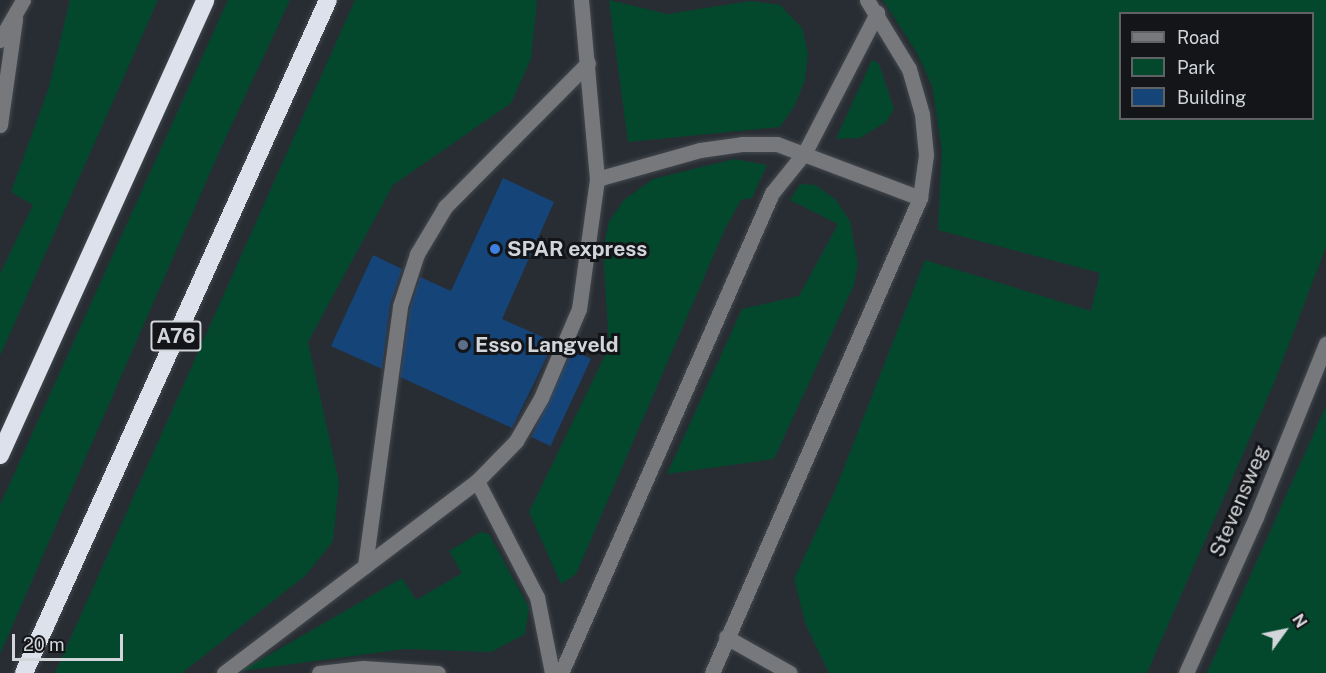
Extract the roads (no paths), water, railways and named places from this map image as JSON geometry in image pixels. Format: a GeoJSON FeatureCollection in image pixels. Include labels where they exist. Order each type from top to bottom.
{"type":"FeatureCollection","features":[{"type":"Feature","properties":{"kind":"highway"},"geometry":{"type":"LineString","coordinates":[[0,455],[205,0]]}},
{"type":"Feature","properties":{"kind":"highway","name":"A76"},"geometry":{"type":"LineString","coordinates":[[24,673],[328,0]]}},
{"type":"Feature","properties":{"kind":"street"},"geometry":{"type":"LineString","coordinates":[[0,40],[15,19],[23,0]]}},
{"type":"Feature","properties":{"kind":"street"},"geometry":{"type":"LineString","coordinates":[[224,673],[477,481],[516,441],[542,398],[579,309],[597,179],[581,0]]}},
{"type":"Feature","properties":{"kind":"street"},"geometry":{"type":"LineString","coordinates":[[712,673],[902,246],[920,198],[926,155],[922,114],[909,69],[867,0]]}},
{"type":"Feature","properties":{"kind":"street"},"geometry":{"type":"LineString","coordinates":[[561,673],[772,193],[805,152],[877,13]]}},
{"type":"Feature","properties":{"kind":"street"},"geometry":{"type":"LineString","coordinates":[[0,125],[15,19]]}},
{"type":"Feature","properties":{"kind":"street"},"geometry":{"type":"LineString","coordinates":[[365,566],[400,306],[417,254],[445,207],[588,63]]}},
{"type":"Feature","properties":{"kind":"street"},"geometry":{"type":"LineString","coordinates":[[597,179],[700,150],[742,144],[777,144],[805,152],[920,198]]}},
{"type":"Feature","properties":{"kind":"street","name":"Stevensweg"},"geometry":{"type":"LineString","coordinates":[[1186,673],[1256,518],[1326,344]]}},
{"type":"Feature","properties":{"kind":"street"},"geometry":{"type":"LineString","coordinates":[[477,481],[537,597],[552,673]]}},
{"type":"Feature","properties":{"kind":"street"},"geometry":{"type":"LineString","coordinates":[[726,638],[790,673]]}},
{"type":"Feature","properties":{"kind":"street"},"geometry":{"type":"LineString","coordinates":[[319,673],[363,668],[438,673]]}},
{"type":"Feature","properties":{"kind":"place","name":"SPAR express"},"geometry":{"type":"Point","coordinates":[495,249]}},
{"type":"Feature","properties":{"kind":"place","name":"Esso Langveld"},"geometry":{"type":"Point","coordinates":[463,345]}}]}
